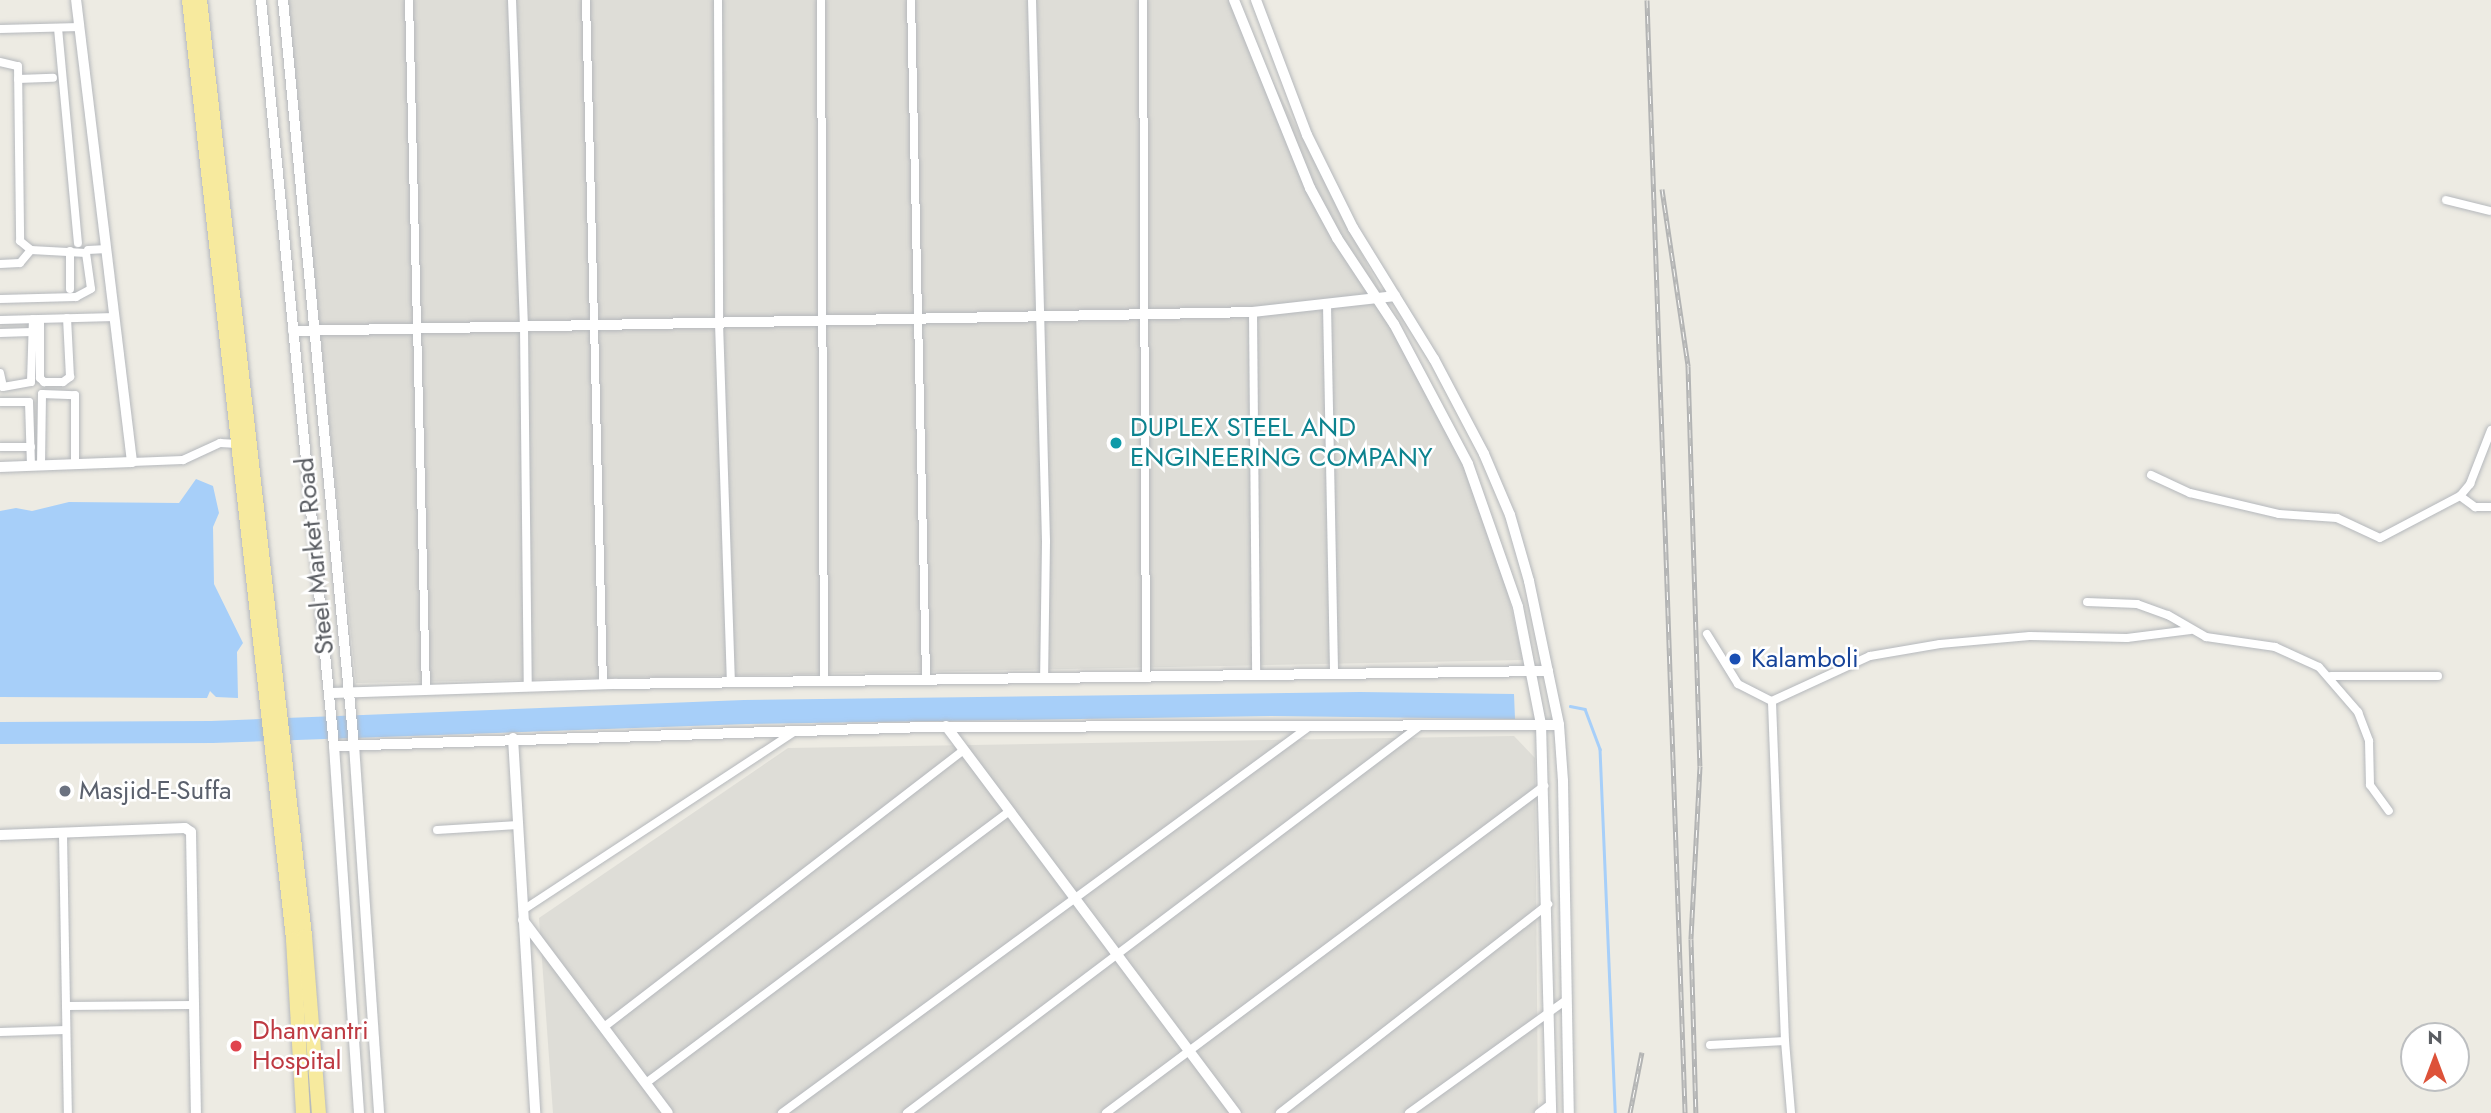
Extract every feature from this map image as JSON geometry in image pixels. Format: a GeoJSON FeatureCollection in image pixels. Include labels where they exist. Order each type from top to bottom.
{"type":"FeatureCollection","features":[{"type":"Feature","properties":{"kind":"highway"},"geometry":{"type":"LineString","coordinates":[[189,0],[238,444],[272,691]]}},
{"type":"Feature","properties":{"kind":"highway"},"geometry":{"type":"LineString","coordinates":[[200,0],[319,1113]]}},
{"type":"Feature","properties":{"kind":"highway"},"geometry":{"type":"LineString","coordinates":[[280,762],[303,1113]]}},
{"type":"Feature","properties":{"kind":"street"},"geometry":{"type":"LineString","coordinates":[[76,0],[132,462]]}},
{"type":"Feature","properties":{"kind":"street","name":"Steel Market Road"},"geometry":{"type":"LineString","coordinates":[[261,0],[334,746],[359,1113]]}},
{"type":"Feature","properties":{"kind":"street","name":"Steel Market Road"},"geometry":{"type":"LineString","coordinates":[[283,0],[354,746],[379,1113]]}},
{"type":"Feature","properties":{"kind":"street"},"geometry":{"type":"LineString","coordinates":[[409,0],[420,329],[426,690]]}},
{"type":"Feature","properties":{"kind":"street"},"geometry":{"type":"LineString","coordinates":[[512,0],[524,327],[528,687]]}},
{"type":"Feature","properties":{"kind":"street"},"geometry":{"type":"LineString","coordinates":[[586,0],[603,684]]}},
{"type":"Feature","properties":{"kind":"street"},"geometry":{"type":"LineString","coordinates":[[718,0],[719,323],[731,682]]}},
{"type":"Feature","properties":{"kind":"street"},"geometry":{"type":"LineString","coordinates":[[821,0],[820,321],[824,681]]}},
{"type":"Feature","properties":{"kind":"street"},"geometry":{"type":"LineString","coordinates":[[911,0],[926,679]]}},
{"type":"Feature","properties":{"kind":"street"},"geometry":{"type":"LineString","coordinates":[[1032,0],[1046,541],[1044,678]]}},
{"type":"Feature","properties":{"kind":"street"},"geometry":{"type":"LineString","coordinates":[[1143,0],[1147,314],[1146,677]]}},
{"type":"Feature","properties":{"kind":"street"},"geometry":{"type":"LineString","coordinates":[[1234,0],[1310,188],[1374,298],[1394,324],[1472,474],[1518,607],[1540,719],[1545,785],[1551,1109],[1539,1113]]}},
{"type":"Feature","properties":{"kind":"street"},"geometry":{"type":"LineString","coordinates":[[1256,0],[1307,135],[1353,228],[1395,296],[1484,454],[1510,515],[1559,725],[1569,1113]]}},
{"type":"Feature","properties":{"kind":"street"},"geometry":{"type":"LineString","coordinates":[[0,29],[80,27]]}},
{"type":"Feature","properties":{"kind":"street"},"geometry":{"type":"LineString","coordinates":[[58,28],[78,243]]}},
{"type":"Feature","properties":{"kind":"street"},"geometry":{"type":"LineString","coordinates":[[0,62],[18,66],[20,241],[31,250],[86,253],[89,294],[0,299]]}},
{"type":"Feature","properties":{"kind":"street"},"geometry":{"type":"LineString","coordinates":[[18,79],[53,78]]}},
{"type":"Feature","properties":{"kind":"street"},"geometry":{"type":"LineString","coordinates":[[2446,200],[2491,209],[2491,218]]}},
{"type":"Feature","properties":{"kind":"street"},"geometry":{"type":"LineString","coordinates":[[88,250],[107,249]]}},
{"type":"Feature","properties":{"kind":"street"},"geometry":{"type":"LineString","coordinates":[[0,264],[20,263],[31,250]]}},
{"type":"Feature","properties":{"kind":"street"},"geometry":{"type":"LineString","coordinates":[[70,251],[70,289]]}},
{"type":"Feature","properties":{"kind":"street"},"geometry":{"type":"LineString","coordinates":[[293,331],[1253,312],[1395,296]]}},
{"type":"Feature","properties":{"kind":"street"},"geometry":{"type":"LineString","coordinates":[[1326,305],[1334,675]]}},
{"type":"Feature","properties":{"kind":"street"},"geometry":{"type":"LineString","coordinates":[[1253,312],[1256,676]]}},
{"type":"Feature","properties":{"kind":"street"},"geometry":{"type":"LineString","coordinates":[[0,320],[116,317]]}},
{"type":"Feature","properties":{"kind":"street"},"geometry":{"type":"LineString","coordinates":[[36,319],[40,378],[44,382],[63,382],[70,377],[67,318]]}},
{"type":"Feature","properties":{"kind":"street"},"geometry":{"type":"LineString","coordinates":[[0,373],[3,387],[29,386],[36,319]]}},
{"type":"Feature","properties":{"kind":"street"},"geometry":{"type":"LineString","coordinates":[[0,333],[33,332]]}},
{"type":"Feature","properties":{"kind":"street"},"geometry":{"type":"LineString","coordinates":[[36,466],[42,394],[75,395],[75,464]]}},
{"type":"Feature","properties":{"kind":"street"},"geometry":{"type":"LineString","coordinates":[[0,402],[29,402],[31,446],[36,466]]}},
{"type":"Feature","properties":{"kind":"street"},"geometry":{"type":"LineString","coordinates":[[2151,475],[2190,493],[2279,514],[2337,518],[2373,538],[2393,534],[2460,496],[2470,484],[2491,430]]}},
{"type":"Feature","properties":{"kind":"street"},"geometry":{"type":"LineString","coordinates":[[0,467],[183,460],[220,443],[238,444]]}},
{"type":"Feature","properties":{"kind":"street"},"geometry":{"type":"LineString","coordinates":[[0,446],[31,446]]}},
{"type":"Feature","properties":{"kind":"street"},"geometry":{"type":"LineString","coordinates":[[2460,496],[2475,507],[2491,507]]}},
{"type":"Feature","properties":{"kind":"street"},"geometry":{"type":"LineString","coordinates":[[2087,602],[2137,604],[2168,615],[2206,637],[2284,650],[2331,676],[2358,712],[2369,741],[2370,785],[2389,811]]}},
{"type":"Feature","properties":{"kind":"street"},"geometry":{"type":"LineString","coordinates":[[1772,701],[1870,656],[1940,644],[2030,636],[2127,638],[2191,630]]}},
{"type":"Feature","properties":{"kind":"street"},"geometry":{"type":"LineString","coordinates":[[1707,634],[1738,684],[1772,701]]}},
{"type":"Feature","properties":{"kind":"street"},"geometry":{"type":"LineString","coordinates":[[329,693],[603,684],[1549,673]]}},
{"type":"Feature","properties":{"kind":"street"},"geometry":{"type":"LineString","coordinates":[[2331,676],[2438,676]]}},
{"type":"Feature","properties":{"kind":"street"},"geometry":{"type":"LineString","coordinates":[[1772,701],[1785,1041],[1791,1113]]}},
{"type":"Feature","properties":{"kind":"street"},"geometry":{"type":"LineString","coordinates":[[334,746],[513,738],[946,726],[1421,725],[1540,719],[1559,725]]}},
{"type":"Feature","properties":{"kind":"street"},"geometry":{"type":"LineString","coordinates":[[782,1113],[1311,725]]}},
{"type":"Feature","properties":{"kind":"street"},"geometry":{"type":"LineString","coordinates":[[907,1113],[1421,725]]}},
{"type":"Feature","properties":{"kind":"street"},"geometry":{"type":"LineString","coordinates":[[946,726],[1007,813],[1236,1113]]}},
{"type":"Feature","properties":{"kind":"street"},"geometry":{"type":"LineString","coordinates":[[523,915],[796,731]]}},
{"type":"Feature","properties":{"kind":"street"},"geometry":{"type":"LineString","coordinates":[[513,738],[535,1113]]}},
{"type":"Feature","properties":{"kind":"street"},"geometry":{"type":"LineString","coordinates":[[604,1027],[963,751]]}},
{"type":"Feature","properties":{"kind":"street"},"geometry":{"type":"LineString","coordinates":[[1106,1113],[1545,785]]}},
{"type":"Feature","properties":{"kind":"street"},"geometry":{"type":"LineString","coordinates":[[646,1083],[1007,813]]}},
{"type":"Feature","properties":{"kind":"street"},"geometry":{"type":"LineString","coordinates":[[437,830],[518,825]]}},
{"type":"Feature","properties":{"kind":"street"},"geometry":{"type":"LineString","coordinates":[[0,835],[185,828],[191,832],[196,1113]]}},
{"type":"Feature","properties":{"kind":"street"},"geometry":{"type":"LineString","coordinates":[[63,834],[68,1113]]}},
{"type":"Feature","properties":{"kind":"street"},"geometry":{"type":"LineString","coordinates":[[1280,1113],[1548,904]]}},
{"type":"Feature","properties":{"kind":"street"},"geometry":{"type":"LineString","coordinates":[[523,915],[668,1113]]}},
{"type":"Feature","properties":{"kind":"street"},"geometry":{"type":"LineString","coordinates":[[1409,1113],[1548,1010],[1566,1000]]}},
{"type":"Feature","properties":{"kind":"street"},"geometry":{"type":"LineString","coordinates":[[66,1006],[194,1005]]}},
{"type":"Feature","properties":{"kind":"street"},"geometry":{"type":"LineString","coordinates":[[0,1032],[66,1030]]}},
{"type":"Feature","properties":{"kind":"street"},"geometry":{"type":"LineString","coordinates":[[1710,1045],[1785,1041]]}},
{"type":"Feature","properties":{"kind":"shaded area"},"geometry":{"type":"Polygon","coordinates":[[[286,0],[1231,0],[1433,392],[1498,550],[1523,660],[356,683],[286,0]]]}},
{"type":"Feature","properties":{"kind":"shaded area"},"geometry":{"type":"Polygon","coordinates":[[[1514,736],[1535,758],[1538,1113],[553,1113],[539,918],[788,748],[1514,736]]]}},
{"type":"Feature","properties":{"kind":"water"},"geometry":{"type":"Polygon","coordinates":[[[196,479],[213,486],[219,513],[213,527],[214,584],[243,643],[237,652],[238,698],[216,697],[210,691],[207,698],[0,697],[0,511],[16,508],[32,511],[69,502],[179,503],[196,479]]]}},
{"type":"Feature","properties":{"kind":"water"},"geometry":{"type":"Polygon","coordinates":[[[1360,692],[1514,694],[1515,719],[1271,716],[747,724],[213,743],[0,744],[0,722],[211,721],[744,700],[1360,692]]]}},
{"type":"Feature","properties":{"kind":"waterway"},"geometry":{"type":"LineString","coordinates":[[1570,706],[1585,709],[1600,749],[1615,1113]]}},
{"type":"Feature","properties":{"kind":"railway"},"geometry":{"type":"LineString","coordinates":[[1647,0],[1685,1113]]}},
{"type":"Feature","properties":{"kind":"railway"},"geometry":{"type":"LineString","coordinates":[[1662,189],[1688,366],[1700,766],[1691,939],[1696,1113]]}},
{"type":"Feature","properties":{"kind":"railway"},"geometry":{"type":"LineString","coordinates":[[1630,1113],[1642,1052]]}},
{"type":"Feature","properties":{"kind":"place","name":"DUPLEX STEEL AND ENGINEERING COMPANY"},"geometry":{"type":"Point","coordinates":[1116,443]}},
{"type":"Feature","properties":{"kind":"place","name":"Kalamboli"},"geometry":{"type":"Point","coordinates":[1735,659]}},
{"type":"Feature","properties":{"kind":"place","name":"Masjid-E-Suffa"},"geometry":{"type":"Point","coordinates":[65,791]}},
{"type":"Feature","properties":{"kind":"place","name":"Dhanvantri Hospital"},"geometry":{"type":"Point","coordinates":[236,1046]}}]}
